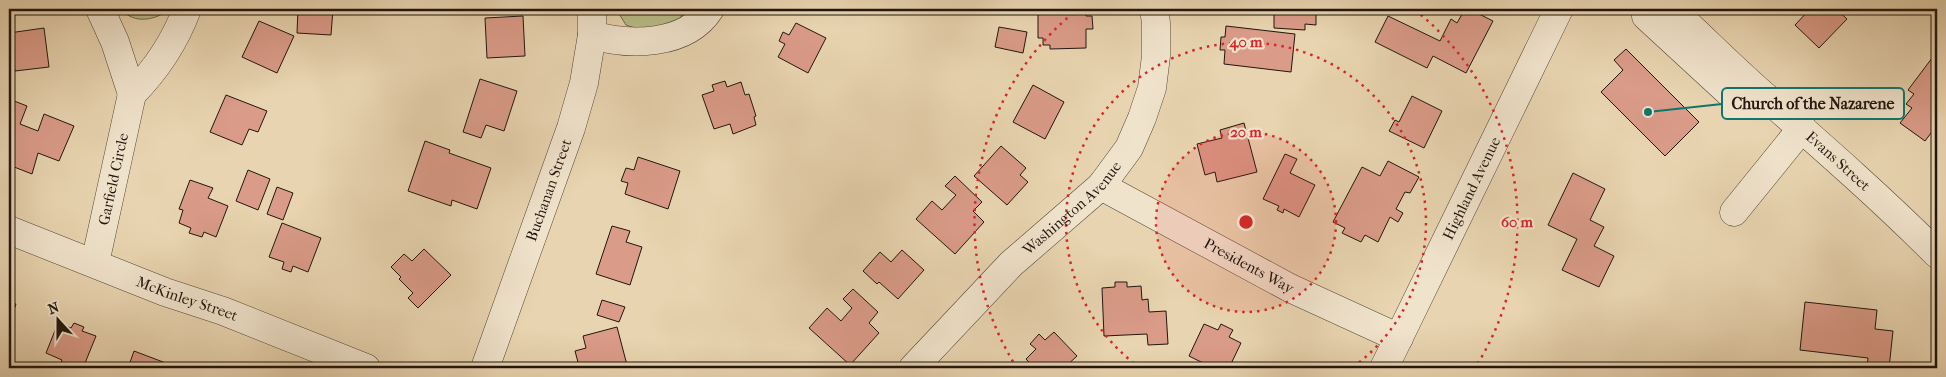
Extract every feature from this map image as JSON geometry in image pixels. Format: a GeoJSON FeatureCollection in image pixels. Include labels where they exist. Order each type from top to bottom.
{"type":"FeatureCollection","features":[{"type":"Feature","properties":{"kind":"street"},"geometry":{"type":"LineString","coordinates":[[100,9],[115,42],[132,94],[149,77],[164,57],[187,9]]}},
{"type":"Feature","properties":{"kind":"street","name":"Buchanan Street"},"geometry":{"type":"LineString","coordinates":[[485,368],[571,128],[584,83],[592,35],[592,9]]}},
{"type":"Feature","properties":{"kind":"street"},"geometry":{"type":"LineString","coordinates":[[592,35],[631,42],[666,38],[685,31],[697,23],[710,9]]}},
{"type":"Feature","properties":{"kind":"street","name":"Washington Avenue"},"geometry":{"type":"LineString","coordinates":[[914,368],[1011,264],[1101,186],[1129,148],[1152,88],[1156,56],[1154,9]]}},
{"type":"Feature","properties":{"kind":"street","name":"Highland Avenue"},"geometry":{"type":"LineString","coordinates":[[1384,368],[1559,9]]}},
{"type":"Feature","properties":{"kind":"street"},"geometry":{"type":"LineString","coordinates":[[1647,9],[1646,16],[1735,98],[1768,99]]}},
{"type":"Feature","properties":{"kind":"street","name":"Evans Street"},"geometry":{"type":"LineString","coordinates":[[1672,9],[1937,254]]}},
{"type":"Feature","properties":{"kind":"street","name":"Garfield Circle"},"geometry":{"type":"LineString","coordinates":[[95,263],[132,94]]}},
{"type":"Feature","properties":{"kind":"street"},"geometry":{"type":"LineString","coordinates":[[1734,212],[1802,128]]}},
{"type":"Feature","properties":{"kind":"street","name":"Presidents Way"},"geometry":{"type":"LineString","coordinates":[[1101,186],[1290,288],[1399,338]]}},
{"type":"Feature","properties":{"kind":"street","name":"McKinley Street"},"geometry":{"type":"LineString","coordinates":[[9,230],[165,292],[224,311],[366,368]]}},
{"type":"Feature","properties":{"kind":"green space"},"geometry":{"type":"Polygon","coordinates":[[[121,9],[170,9],[152,18],[139,19],[126,14],[121,9]]]}},
{"type":"Feature","properties":{"kind":"green space"},"geometry":{"type":"Polygon","coordinates":[[[616,9],[685,9],[680,19],[646,32],[626,25],[616,9]]]}},
{"type":"Feature","properties":{"kind":"building"},"geometry":{"type":"Polygon","coordinates":[[[298,9],[333,9],[331,35],[297,33],[298,9]]]}},
{"type":"Feature","properties":{"kind":"building"},"geometry":{"type":"Polygon","coordinates":[[[1051,9],[1086,9],[1086,16],[1092,16],[1093,29],[1086,29],[1086,48],[1050,49],[1050,45],[1043,45],[1043,38],[1038,38],[1038,11],[1051,11],[1051,9]]]}},
{"type":"Feature","properties":{"kind":"building"},"geometry":{"type":"Polygon","coordinates":[[[1274,9],[1307,9],[1306,11],[1316,12],[1316,25],[1305,24],[1305,30],[1274,28],[1274,9]]]}},
{"type":"Feature","properties":{"kind":"building"},"geometry":{"type":"Polygon","coordinates":[[[1465,9],[1469,9],[1493,21],[1466,73],[1433,56],[1427,68],[1375,42],[1388,16],[1440,41],[1451,19],[1457,23],[1465,9]]]}},
{"type":"Feature","properties":{"kind":"building"},"geometry":{"type":"Polygon","coordinates":[[[1810,9],[1836,9],[1847,19],[1819,48],[1795,25],[1810,9]]]}},
{"type":"Feature","properties":{"kind":"building"},"geometry":{"type":"Polygon","coordinates":[[[523,16],[525,56],[487,58],[485,18],[523,16]]]}},
{"type":"Feature","properties":{"kind":"building"},"geometry":{"type":"Polygon","coordinates":[[[259,21],[294,36],[277,73],[242,57],[259,21]]]}},
{"type":"Feature","properties":{"kind":"building"},"geometry":{"type":"Polygon","coordinates":[[[796,23],[826,38],[808,73],[778,57],[785,44],[779,41],[783,32],[789,35],[796,23]]]}},
{"type":"Feature","properties":{"kind":"building"},"geometry":{"type":"Polygon","coordinates":[[[1226,26],[1295,34],[1291,72],[1224,64],[1225,50],[1220,50],[1221,37],[1225,37],[1226,26]]]}},
{"type":"Feature","properties":{"kind":"building"},"geometry":{"type":"Polygon","coordinates":[[[999,27],[1027,32],[1023,53],[995,47],[999,27]]]}},
{"type":"Feature","properties":{"kind":"building"},"geometry":{"type":"Polygon","coordinates":[[[44,28],[49,67],[15,71],[9,33],[44,28]]]}},
{"type":"Feature","properties":{"kind":"building"},"geometry":{"type":"Polygon","coordinates":[[[1626,49],[1699,122],[1665,156],[1601,92],[1623,70],[1614,60],[1626,49]]]}},
{"type":"Feature","properties":{"kind":"building"},"geometry":{"type":"Polygon","coordinates":[[[1935,54],[1937,55],[1937,125],[1925,141],[1900,123],[1912,108],[1906,104],[1914,94],[1908,90],[1935,54]]]}},
{"type":"Feature","properties":{"kind":"building"},"geometry":{"type":"Polygon","coordinates":[[[480,79],[517,91],[504,131],[486,125],[481,138],[463,132],[480,79]]]}},
{"type":"Feature","properties":{"kind":"building"},"geometry":{"type":"Polygon","coordinates":[[[725,81],[727,87],[741,82],[745,95],[749,94],[756,116],[754,117],[756,125],[733,134],[730,124],[714,129],[702,95],[714,91],[712,85],[725,81]]]}},
{"type":"Feature","properties":{"kind":"building"},"geometry":{"type":"Polygon","coordinates":[[[1033,85],[1064,102],[1045,139],[1013,122],[1033,85]]]}},
{"type":"Feature","properties":{"kind":"building"},"geometry":{"type":"Polygon","coordinates":[[[226,95],[267,111],[258,132],[249,129],[242,145],[210,132],[226,95]]]}},
{"type":"Feature","properties":{"kind":"building"},"geometry":{"type":"Polygon","coordinates":[[[1412,96],[1442,111],[1424,148],[1389,131],[1395,120],[1399,122],[1412,96]]]}},
{"type":"Feature","properties":{"kind":"building"},"geometry":{"type":"Polygon","coordinates":[[[9,99],[27,106],[20,124],[38,131],[44,114],[74,126],[59,161],[38,153],[32,174],[9,165],[9,99]]]}},
{"type":"Feature","properties":{"kind":"building"},"geometry":{"type":"Polygon","coordinates":[[[1244,123],[1257,172],[1217,182],[1215,172],[1205,175],[1197,144],[1222,138],[1220,130],[1244,123]]]}},
{"type":"Feature","properties":{"kind":"building"},"geometry":{"type":"Polygon","coordinates":[[[425,141],[450,150],[449,153],[491,168],[477,209],[452,200],[451,206],[408,191],[425,141]]]}},
{"type":"Feature","properties":{"kind":"building"},"geometry":{"type":"Polygon","coordinates":[[[1001,146],[1026,168],[1020,175],[1028,182],[1007,205],[974,176],[1001,146]]]}},
{"type":"Feature","properties":{"kind":"building"},"geometry":{"type":"Polygon","coordinates":[[[1285,154],[1297,159],[1290,173],[1315,185],[1299,217],[1284,209],[1283,213],[1277,210],[1279,206],[1263,199],[1285,154]]]}},
{"type":"Feature","properties":{"kind":"building"},"geometry":{"type":"Polygon","coordinates":[[[638,157],[680,171],[668,209],[625,194],[628,183],[621,181],[626,168],[634,170],[638,157]]]}},
{"type":"Feature","properties":{"kind":"building"},"geometry":{"type":"Polygon","coordinates":[[[1388,161],[1419,177],[1410,193],[1405,192],[1396,209],[1403,213],[1398,222],[1390,217],[1378,242],[1365,235],[1361,242],[1342,233],[1345,228],[1333,222],[1362,167],[1380,176],[1388,161]]]}},
{"type":"Feature","properties":{"kind":"building"},"geometry":{"type":"Polygon","coordinates":[[[248,170],[270,179],[258,210],[236,201],[248,170]]]}},
{"type":"Feature","properties":{"kind":"building"},"geometry":{"type":"Polygon","coordinates":[[[1573,173],[1605,189],[1590,220],[1604,227],[1594,246],[1614,256],[1599,287],[1562,270],[1577,239],[1548,225],[1573,173]]]}},
{"type":"Feature","properties":{"kind":"building"},"geometry":{"type":"Polygon","coordinates":[[[955,176],[982,202],[973,211],[984,222],[955,254],[916,219],[932,201],[942,210],[956,195],[945,186],[955,176]]]}},
{"type":"Feature","properties":{"kind":"building"},"geometry":{"type":"Polygon","coordinates":[[[190,180],[213,188],[208,198],[228,206],[216,237],[204,232],[202,237],[189,233],[191,228],[179,223],[183,210],[179,209],[190,180]]]}},
{"type":"Feature","properties":{"kind":"building"},"geometry":{"type":"Polygon","coordinates":[[[277,187],[293,193],[283,220],[267,214],[277,187]]]}},
{"type":"Feature","properties":{"kind":"building"},"geometry":{"type":"Polygon","coordinates":[[[282,223],[321,238],[308,272],[293,266],[291,272],[282,269],[284,262],[269,257],[282,223]]]}},
{"type":"Feature","properties":{"kind":"building"},"geometry":{"type":"Polygon","coordinates":[[[612,226],[630,231],[626,242],[642,247],[630,285],[596,274],[612,226]]]}},
{"type":"Feature","properties":{"kind":"building"},"geometry":{"type":"Polygon","coordinates":[[[424,249],[451,275],[418,308],[408,298],[413,293],[399,279],[401,277],[391,267],[404,254],[412,261],[424,249]]]}},
{"type":"Feature","properties":{"kind":"building"},"geometry":{"type":"Polygon","coordinates":[[[902,250],[924,270],[898,299],[863,271],[880,252],[891,262],[902,250]]]}},
{"type":"Feature","properties":{"kind":"building"},"geometry":{"type":"Polygon","coordinates":[[[1115,282],[1127,282],[1127,287],[1141,286],[1142,300],[1148,299],[1149,312],[1166,311],[1168,344],[1148,345],[1147,334],[1104,336],[1102,288],[1115,287],[1115,282]]]}},
{"type":"Feature","properties":{"kind":"building"},"geometry":{"type":"Polygon","coordinates":[[[853,289],[878,312],[869,323],[879,333],[850,365],[809,328],[827,308],[841,321],[852,308],[843,299],[853,289]]]}},
{"type":"Feature","properties":{"kind":"building"},"geometry":{"type":"Polygon","coordinates":[[[602,300],[625,307],[619,322],[597,315],[602,300]]]}},
{"type":"Feature","properties":{"kind":"building"},"geometry":{"type":"Polygon","coordinates":[[[9,302],[16,304],[9,324],[9,302]]]}},
{"type":"Feature","properties":{"kind":"building"},"geometry":{"type":"Polygon","coordinates":[[[1805,302],[1877,310],[1875,329],[1893,331],[1889,368],[1867,368],[1868,358],[1800,350],[1805,302]]]}},
{"type":"Feature","properties":{"kind":"building"},"geometry":{"type":"Polygon","coordinates":[[[58,323],[71,328],[74,323],[84,327],[82,331],[96,336],[83,368],[59,368],[62,360],[46,353],[58,323]]]}},
{"type":"Feature","properties":{"kind":"building"},"geometry":{"type":"Polygon","coordinates":[[[1204,324],[1218,330],[1221,324],[1233,330],[1229,337],[1241,343],[1229,368],[1203,368],[1205,364],[1189,356],[1204,324]]]}},
{"type":"Feature","properties":{"kind":"building"},"geometry":{"type":"Polygon","coordinates":[[[617,327],[627,365],[616,368],[592,368],[590,363],[579,366],[575,351],[586,348],[583,336],[617,327]]]}},
{"type":"Feature","properties":{"kind":"building"},"geometry":{"type":"Polygon","coordinates":[[[1054,332],[1077,356],[1064,368],[1034,368],[1026,359],[1036,349],[1030,344],[1039,334],[1045,340],[1054,332]]]}},
{"type":"Feature","properties":{"kind":"building"},"geometry":{"type":"Polygon","coordinates":[[[134,351],[171,365],[169,368],[128,368],[134,351]]]}},
{"type":"Feature","properties":{"kind":"place","name":"Church of the Nazarene"},"geometry":{"type":"Point","coordinates":[1648,112]}}]}
